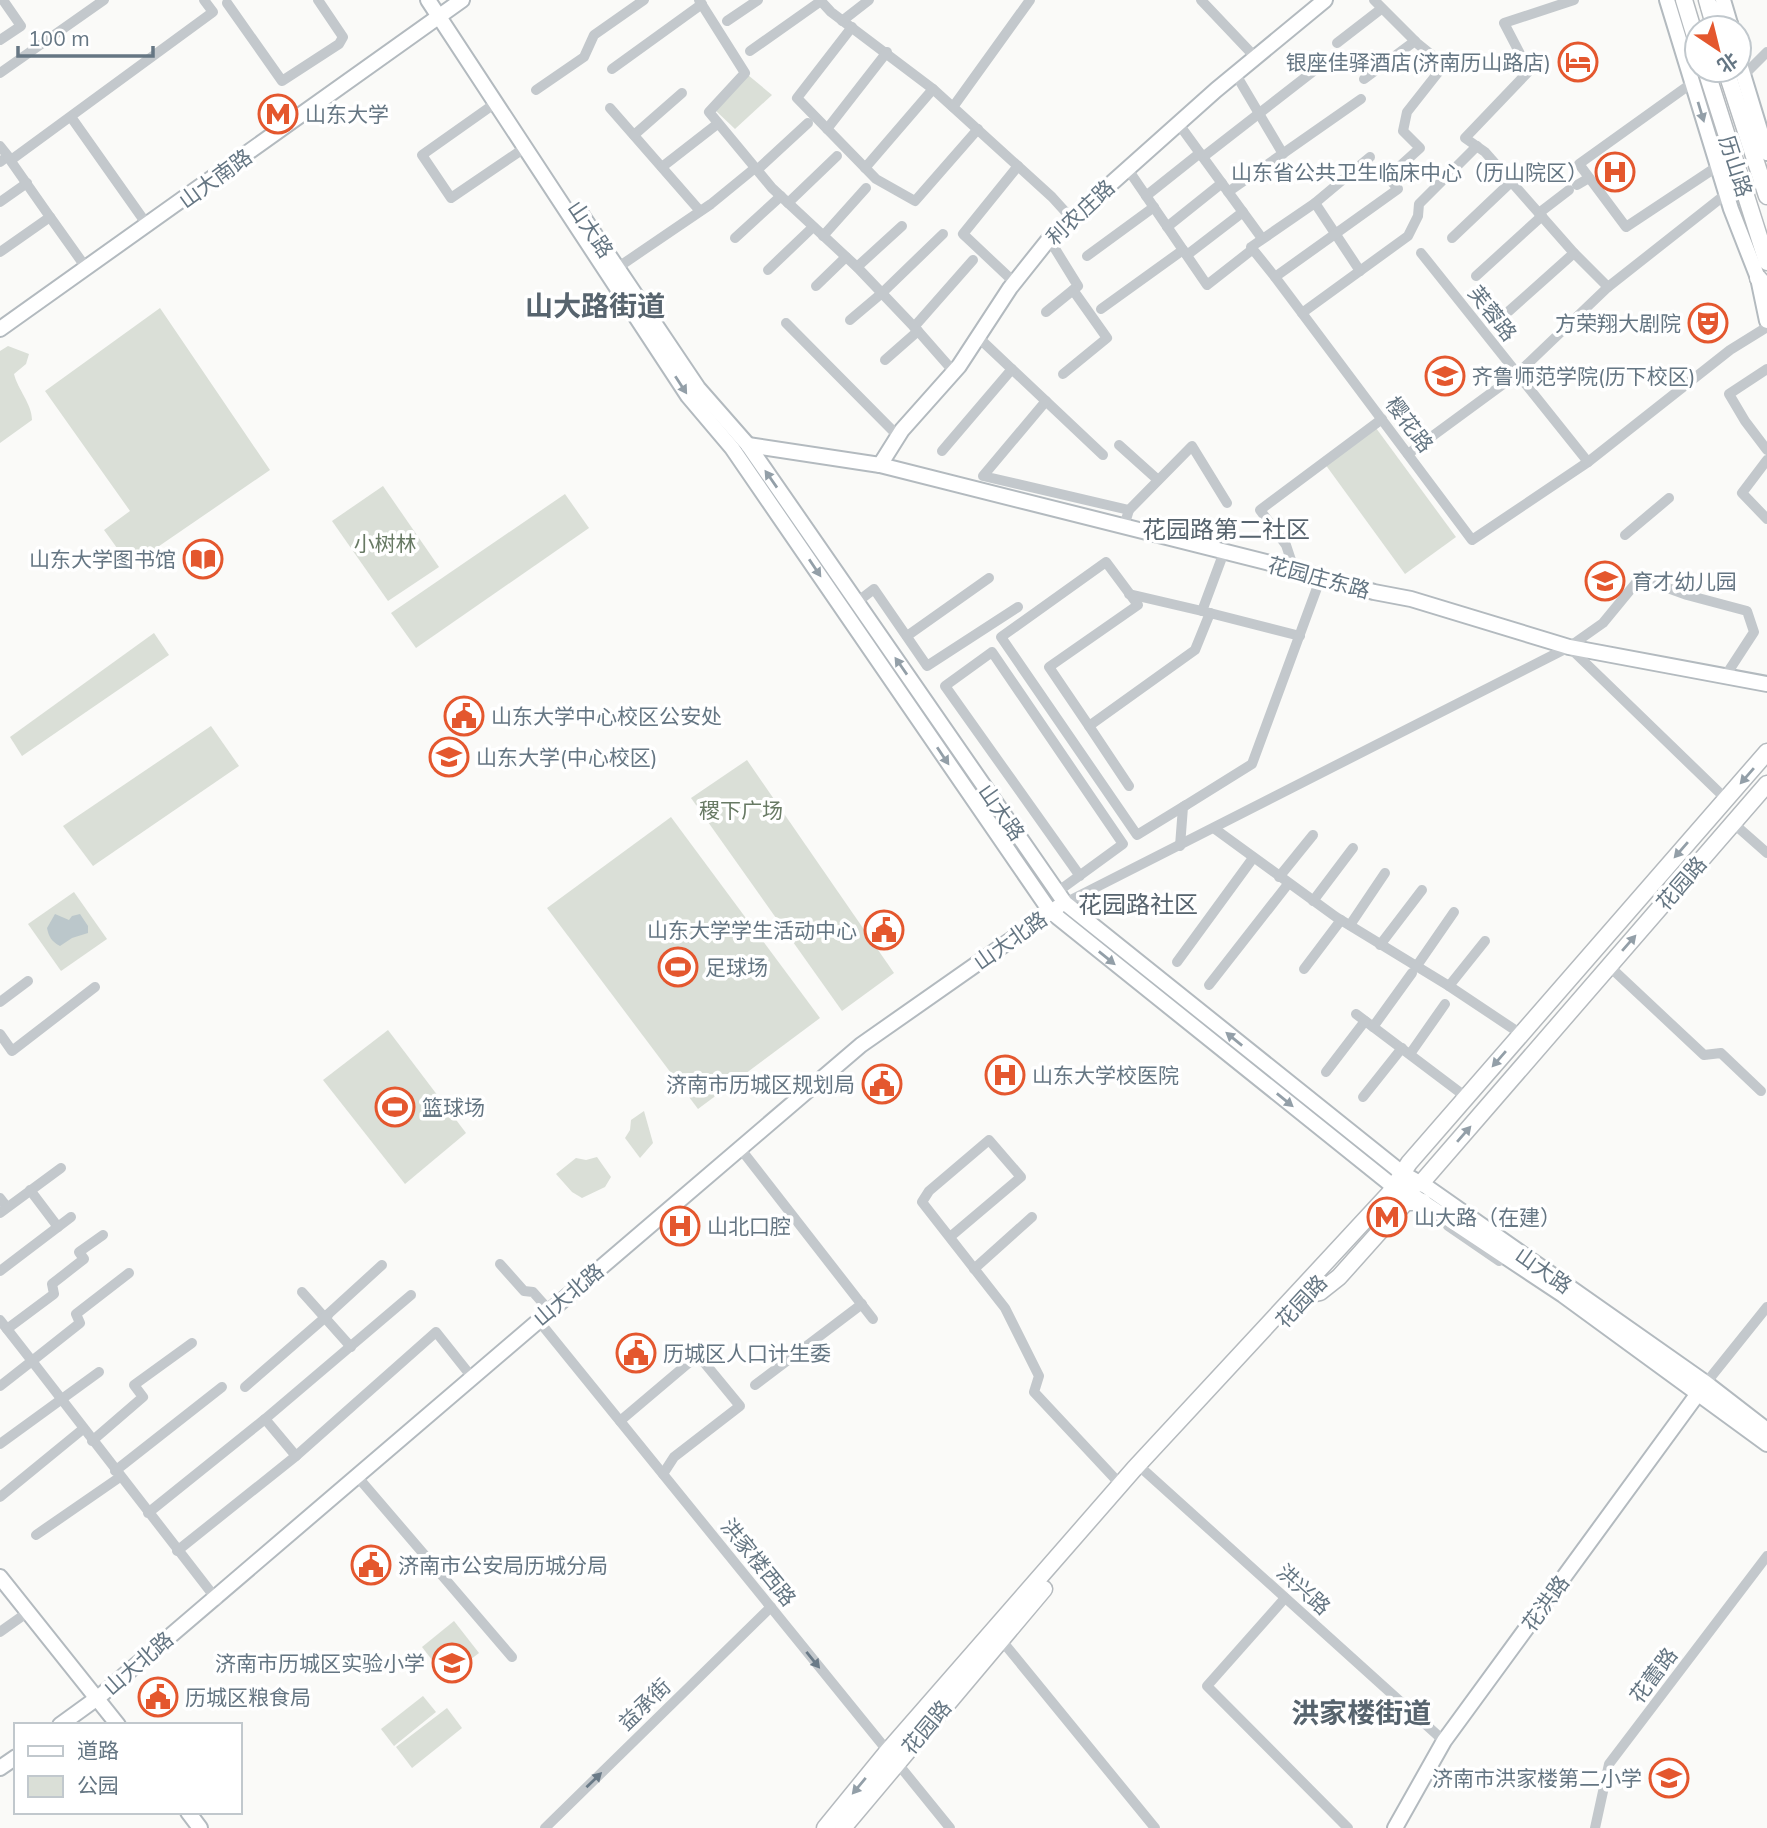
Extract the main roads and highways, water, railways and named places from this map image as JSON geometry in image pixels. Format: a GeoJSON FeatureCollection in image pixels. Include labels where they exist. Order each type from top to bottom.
{"type":"FeatureCollection","features":[{"type":"Feature","properties":{"kind":"main road","name":"山大路"},"geometry":{"type":"LineString","coordinates":[[428,0],[442,9],[698,388],[748,445],[1065,903],[1407,1191]]}},
{"type":"Feature","properties":{"kind":"main road","name":"山大南路"},"geometry":{"type":"LineString","coordinates":[[0,329],[148,226],[442,9],[462,0]]}},
{"type":"Feature","properties":{"kind":"main road","name":"利农庄路"},"geometry":{"type":"LineString","coordinates":[[880,465],[898,436],[954,372],[1014,282],[1049,239],[1235,73],[1325,0]]}},
{"type":"Feature","properties":{"kind":"main road"},"geometry":{"type":"LineString","coordinates":[[1667,0],[1726,194],[1762,283],[1767,321]]}},
{"type":"Feature","properties":{"kind":"main road","name":"山大路"},"geometry":{"type":"LineString","coordinates":[[442,9],[497,102],[688,396],[732,448],[1052,913],[1407,1191],[1767,1430]]}},
{"type":"Feature","properties":{"kind":"main road","name":"历山路"},"geometry":{"type":"LineString","coordinates":[[1710,84],[1767,262]]}},
{"type":"Feature","properties":{"kind":"main road","name":"历山路"},"geometry":{"type":"LineString","coordinates":[[1731,84],[1767,196]]}},
{"type":"Feature","properties":{"kind":"main road"},"geometry":{"type":"LineString","coordinates":[[1745,84],[1767,153]]}},
{"type":"Feature","properties":{"kind":"main road","name":"花园庄东路"},"geometry":{"type":"LineString","coordinates":[[748,445],[880,465],[1294,569],[1374,593],[1411,598],[1569,647],[1767,684]]}},
{"type":"Feature","properties":{"kind":"main road","name":"花园路"},"geometry":{"type":"LineString","coordinates":[[997,1635],[1120,1485],[1141,1468],[1407,1191],[1409,1163],[1767,752]]}},
{"type":"Feature","properties":{"kind":"main road","name":"花园路"},"geometry":{"type":"LineString","coordinates":[[825,1828],[892,1757],[1141,1468],[1407,1191],[1426,1178],[1767,784]]}},
{"type":"Feature","properties":{"kind":"main road","name":"山大北路"},"geometry":{"type":"LineString","coordinates":[[69,1723],[872,1042],[1065,903]]}},
{"type":"Feature","properties":{"kind":"main road","name":"山大北路"},"geometry":{"type":"LineString","coordinates":[[358,1477],[471,1376],[539,1322],[549,1310],[861,1045],[1052,913]]}},
{"type":"Feature","properties":{"kind":"main road","name":"山大路"},"geometry":{"type":"LineString","coordinates":[[1417,1182],[1702,1388],[1767,1444]]}},
{"type":"Feature","properties":{"kind":"main road","name":"花洪路"},"geometry":{"type":"LineString","coordinates":[[1395,1828],[1444,1741],[1702,1388]]}},
{"type":"Feature","properties":{"kind":"main road"},"geometry":{"type":"LineString","coordinates":[[0,1577],[116,1723]]}},
{"type":"Feature","properties":{"kind":"main road","name":"山大北路"},"geometry":{"type":"LineString","coordinates":[[63,1723],[98,1699]]}},
{"type":"Feature","properties":{"kind":"main road","name":"花园路"},"geometry":{"type":"LineString","coordinates":[[843,1828],[892,1757]]}},
{"type":"Feature","properties":{"kind":"place","name":"银座佳驿酒店(济南历山路店)"},"geometry":{"type":"Point","coordinates":[1578,62]}},
{"type":"Feature","properties":{"kind":"place","name":"山东大学"},"geometry":{"type":"Point","coordinates":[278,114]}},
{"type":"Feature","properties":{"kind":"place","name":"山东省公共卫生临床中心（历山院区）"},"geometry":{"type":"Point","coordinates":[1615,172]}},
{"type":"Feature","properties":{"kind":"place","name":"方荣翔大剧院"},"geometry":{"type":"Point","coordinates":[1708,323]}},
{"type":"Feature","properties":{"kind":"place","name":"齐鲁师范学院(历下校区)"},"geometry":{"type":"Point","coordinates":[1445,376]}},
{"type":"Feature","properties":{"kind":"place","name":"山东大学图书馆"},"geometry":{"type":"Point","coordinates":[203,559]}},
{"type":"Feature","properties":{"kind":"place","name":"育才幼儿园"},"geometry":{"type":"Point","coordinates":[1605,581]}},
{"type":"Feature","properties":{"kind":"place","name":"山东大学中心校区公安处"},"geometry":{"type":"Point","coordinates":[464,716]}},
{"type":"Feature","properties":{"kind":"place","name":"山东大学(中心校区)"},"geometry":{"type":"Point","coordinates":[449,757]}},
{"type":"Feature","properties":{"kind":"place","name":"山东大学学生活动中心"},"geometry":{"type":"Point","coordinates":[884,930]}},
{"type":"Feature","properties":{"kind":"place","name":"足球场"},"geometry":{"type":"Point","coordinates":[678,967]}},
{"type":"Feature","properties":{"kind":"place","name":"山东大学校医院"},"geometry":{"type":"Point","coordinates":[1005,1075]}},
{"type":"Feature","properties":{"kind":"place","name":"济南市历城区规划局"},"geometry":{"type":"Point","coordinates":[882,1084]}},
{"type":"Feature","properties":{"kind":"place","name":"篮球场"},"geometry":{"type":"Point","coordinates":[395,1107]}},
{"type":"Feature","properties":{"kind":"place","name":"山大路（在建）"},"geometry":{"type":"Point","coordinates":[1387,1217]}},
{"type":"Feature","properties":{"kind":"place","name":"山北口腔"},"geometry":{"type":"Point","coordinates":[680,1226]}},
{"type":"Feature","properties":{"kind":"place","name":"历城区人口计生委"},"geometry":{"type":"Point","coordinates":[636,1353]}},
{"type":"Feature","properties":{"kind":"place","name":"济南市公安局历城分局"},"geometry":{"type":"Point","coordinates":[371,1565]}},
{"type":"Feature","properties":{"kind":"place","name":"济南市历城区实验小学"},"geometry":{"type":"Point","coordinates":[452,1663]}},
{"type":"Feature","properties":{"kind":"place","name":"历城区粮食局"},"geometry":{"type":"Point","coordinates":[158,1697]}},
{"type":"Feature","properties":{"kind":"place","name":"济南市洪家楼第二小学"},"geometry":{"type":"Point","coordinates":[1669,1778]}},
{"type":"Feature","properties":{"kind":"district","name":"山大路街道"},"geometry":{"type":"Point","coordinates":[595,305]}},
{"type":"Feature","properties":{"kind":"district","name":"花园路第二社区"},"geometry":{"type":"Point","coordinates":[1226,529]}},
{"type":"Feature","properties":{"kind":"district","name":"花园路社区"},"geometry":{"type":"Point","coordinates":[1138,904]}},
{"type":"Feature","properties":{"kind":"district","name":"洪家楼街道"},"geometry":{"type":"Point","coordinates":[1361,1712]}},
{"type":"Feature","properties":{"kind":"park label","name":"小树林"},"geometry":{"type":"Point","coordinates":[385,543]}},
{"type":"Feature","properties":{"kind":"park label","name":"稷下广场"},"geometry":{"type":"Point","coordinates":[741,810]}}]}
